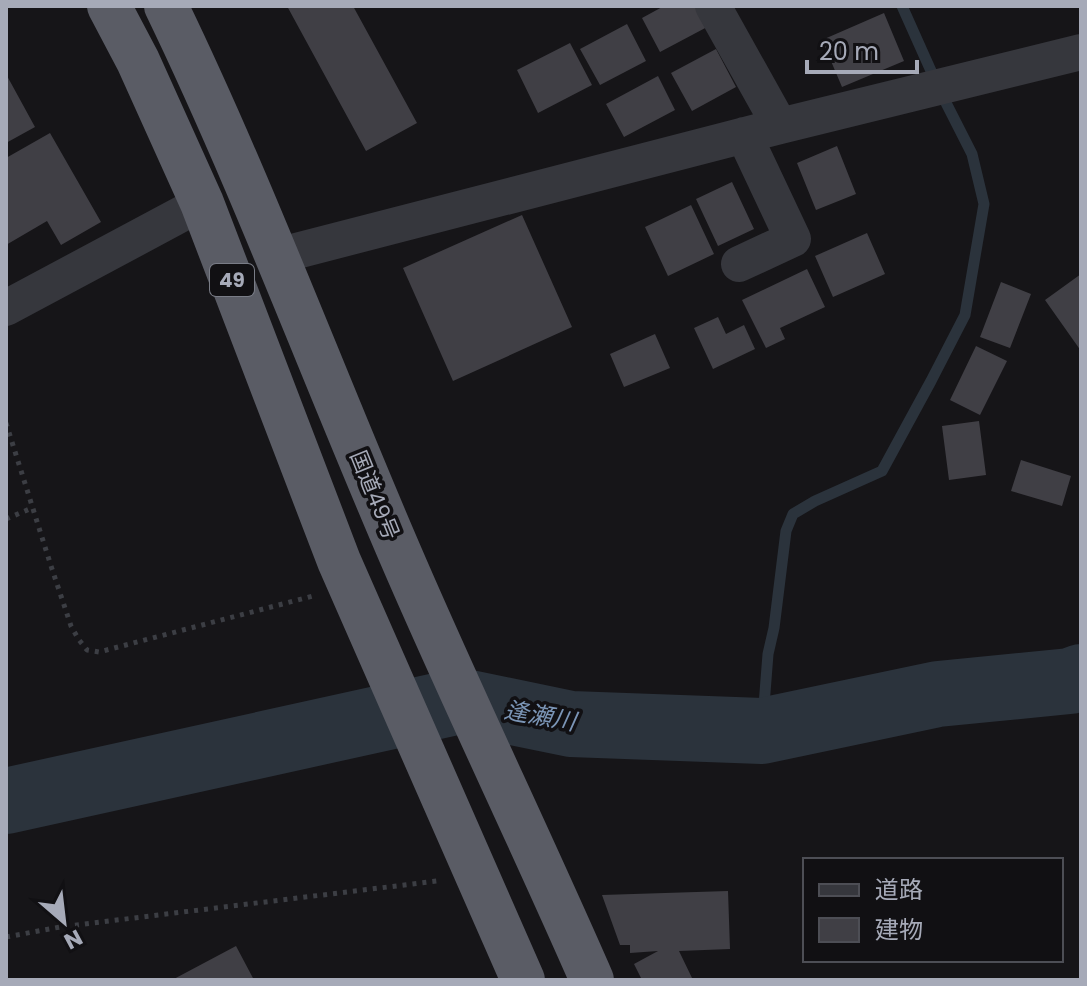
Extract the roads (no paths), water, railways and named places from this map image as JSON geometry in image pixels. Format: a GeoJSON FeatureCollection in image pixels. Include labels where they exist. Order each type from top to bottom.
{"type":"FeatureCollection","features":[{"type":"Feature","properties":{"kind":"highway","name":"49"},"geometry":{"type":"LineString","coordinates":[[109,6],[138,61],[202,203],[339,561],[523,980]]}},
{"type":"Feature","properties":{"kind":"highway","name":"国道49号"},"geometry":{"type":"LineString","coordinates":[[166,6],[195,65],[277,256],[401,557],[592,980]]}},
{"type":"Feature","properties":{"kind":"street"},"geometry":{"type":"LineString","coordinates":[[713,6],[780,126]]}},
{"type":"Feature","properties":{"kind":"street"},"geometry":{"type":"LineString","coordinates":[[277,256],[744,135],[1081,52]]}},
{"type":"Feature","properties":{"kind":"street"},"geometry":{"type":"LineString","coordinates":[[739,264],[793,239],[744,135]]}},
{"type":"Feature","properties":{"kind":"street"},"geometry":{"type":"LineString","coordinates":[[6,308],[202,203]]}},
{"type":"Feature","properties":{"kind":"waterway"},"geometry":{"type":"LineString","coordinates":[[762,731],[768,654],[786,531],[793,514],[882,471],[965,315],[984,204],[972,154],[902,6]]}},
{"type":"Feature","properties":{"kind":"waterway","name":"逢瀬川"},"geometry":{"type":"LineString","coordinates":[[6,801],[460,701],[571,724],[762,731],[938,694],[1070,681],[1081,677]]}}]}
